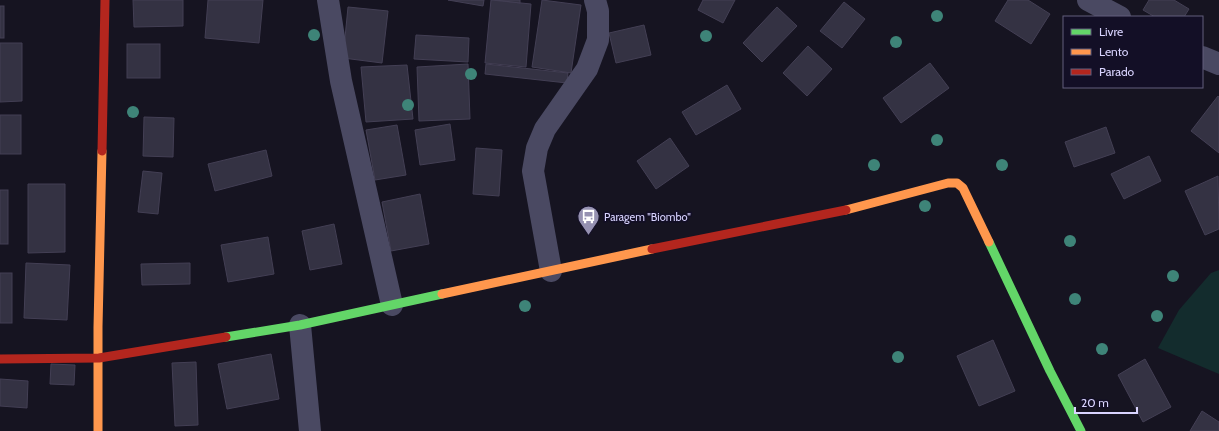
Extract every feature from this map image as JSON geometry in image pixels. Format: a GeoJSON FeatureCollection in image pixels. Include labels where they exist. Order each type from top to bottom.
{"type":"FeatureCollection","features":[{"type":"Feature","properties":{"kind":"street"},"geometry":{"type":"LineString","coordinates":[[98,431],[98,319],[105,0]]}},
{"type":"Feature","properties":{"kind":"street"},"geometry":{"type":"LineString","coordinates":[[328,0],[341,82],[392,305]]}},
{"type":"Feature","properties":{"kind":"street"},"geometry":{"type":"LineString","coordinates":[[551,271],[533,171],[537,148],[544,129],[587,69],[598,40],[598,11],[595,0]]}},
{"type":"Feature","properties":{"kind":"street"},"geometry":{"type":"LineString","coordinates":[[1088,0],[1118,16]]}},
{"type":"Feature","properties":{"kind":"street"},"geometry":{"type":"LineString","coordinates":[[1203,58],[1219,64]]}},
{"type":"Feature","properties":{"kind":"street"},"geometry":{"type":"LineString","coordinates":[[0,359],[99,358],[300,325],[706,237],[854,208],[948,183],[957,183],[963,188],[1050,371],[1081,431]]}},
{"type":"Feature","properties":{"kind":"street"},"geometry":{"type":"LineString","coordinates":[[300,325],[310,431]]}},
{"type":"Feature","properties":{"kind":"green space"},"geometry":{"type":"Polygon","coordinates":[[[1219,270],[1219,374],[1158,348],[1179,310],[1211,273],[1219,270]]]}},
{"type":"Feature","properties":{"kind":"building"},"geometry":{"type":"Polygon","coordinates":[[[133,0],[183,0],[183,26],[134,27],[133,0]]]}},
{"type":"Feature","properties":{"kind":"building"},"geometry":{"type":"Polygon","coordinates":[[[208,0],[263,0],[259,43],[205,38],[208,0]]]}},
{"type":"Feature","properties":{"kind":"building"},"geometry":{"type":"Polygon","coordinates":[[[448,0],[484,0],[483,6],[448,0]]]}},
{"type":"Feature","properties":{"kind":"building"},"geometry":{"type":"Polygon","coordinates":[[[491,0],[531,4],[526,67],[485,63],[491,0]]]}},
{"type":"Feature","properties":{"kind":"building"},"geometry":{"type":"Polygon","coordinates":[[[496,0],[520,0],[520,3],[496,0]]]}},
{"type":"Feature","properties":{"kind":"building"},"geometry":{"type":"Polygon","coordinates":[[[542,0],[581,5],[571,73],[532,67],[542,0]]]}},
{"type":"Feature","properties":{"kind":"building"},"geometry":{"type":"Polygon","coordinates":[[[703,0],[735,0],[723,23],[698,10],[703,0]]]}},
{"type":"Feature","properties":{"kind":"building"},"geometry":{"type":"Polygon","coordinates":[[[1008,0],[1028,0],[1050,14],[1031,44],[995,21],[1008,0]]]}},
{"type":"Feature","properties":{"kind":"building"},"geometry":{"type":"Polygon","coordinates":[[[1149,0],[1174,0],[1189,9],[1185,16],[1153,16],[1143,10],[1149,0]]]}},
{"type":"Feature","properties":{"kind":"building"},"geometry":{"type":"Polygon","coordinates":[[[844,2],[865,19],[842,48],[820,31],[844,2]]]}},
{"type":"Feature","properties":{"kind":"building"},"geometry":{"type":"Polygon","coordinates":[[[0,6],[4,6],[4,38],[0,38],[0,6]]]}},
{"type":"Feature","properties":{"kind":"building"},"geometry":{"type":"Polygon","coordinates":[[[348,7],[388,11],[382,63],[343,58],[348,7]]]}},
{"type":"Feature","properties":{"kind":"building"},"geometry":{"type":"Polygon","coordinates":[[[777,7],[797,26],[762,62],[743,43],[777,7]]]}},
{"type":"Feature","properties":{"kind":"building"},"geometry":{"type":"Polygon","coordinates":[[[644,25],[651,55],[616,63],[609,33],[644,25]]]}},
{"type":"Feature","properties":{"kind":"building"},"geometry":{"type":"Polygon","coordinates":[[[416,35],[469,38],[468,62],[414,59],[416,35]]]}},
{"type":"Feature","properties":{"kind":"building"},"geometry":{"type":"Polygon","coordinates":[[[0,43],[22,43],[22,101],[0,102],[0,43]]]}},
{"type":"Feature","properties":{"kind":"building"},"geometry":{"type":"Polygon","coordinates":[[[127,44],[160,44],[160,78],[127,78],[127,44]]]}},
{"type":"Feature","properties":{"kind":"building"},"geometry":{"type":"Polygon","coordinates":[[[808,46],[832,69],[807,96],[783,73],[808,46]]]}},
{"type":"Feature","properties":{"kind":"building"},"geometry":{"type":"Polygon","coordinates":[[[930,63],[949,88],[901,123],[883,98],[930,63]]]}},
{"type":"Feature","properties":{"kind":"building"},"geometry":{"type":"Polygon","coordinates":[[[468,64],[470,119],[419,121],[417,67],[468,64]]]}},
{"type":"Feature","properties":{"kind":"building"},"geometry":{"type":"Polygon","coordinates":[[[486,64],[568,73],[567,83],[485,74],[486,64]]]}},
{"type":"Feature","properties":{"kind":"building"},"geometry":{"type":"Polygon","coordinates":[[[407,65],[413,119],[366,122],[361,67],[407,65]]]}},
{"type":"Feature","properties":{"kind":"building"},"geometry":{"type":"Polygon","coordinates":[[[727,85],[741,109],[696,135],[682,112],[727,85]]]}},
{"type":"Feature","properties":{"kind":"building"},"geometry":{"type":"Polygon","coordinates":[[[1218,96],[1219,97],[1219,153],[1191,131],[1218,96]]]}},
{"type":"Feature","properties":{"kind":"building"},"geometry":{"type":"Polygon","coordinates":[[[0,115],[21,115],[21,154],[0,154],[0,115]]]}},
{"type":"Feature","properties":{"kind":"building"},"geometry":{"type":"Polygon","coordinates":[[[144,117],[174,118],[173,157],[143,156],[144,117]]]}},
{"type":"Feature","properties":{"kind":"building"},"geometry":{"type":"Polygon","coordinates":[[[450,124],[455,160],[420,165],[415,130],[450,124]]]}},
{"type":"Feature","properties":{"kind":"building"},"geometry":{"type":"Polygon","coordinates":[[[397,125],[406,175],[375,180],[366,130],[397,125]]]}},
{"type":"Feature","properties":{"kind":"building"},"geometry":{"type":"Polygon","coordinates":[[[1106,127],[1115,153],[1074,167],[1065,142],[1106,127]]]}},
{"type":"Feature","properties":{"kind":"building"},"geometry":{"type":"Polygon","coordinates":[[[670,138],[689,166],[656,189],[637,161],[670,138]]]}},
{"type":"Feature","properties":{"kind":"building"},"geometry":{"type":"Polygon","coordinates":[[[476,148],[502,150],[499,196],[473,194],[476,148]]]}},
{"type":"Feature","properties":{"kind":"building"},"geometry":{"type":"Polygon","coordinates":[[[266,150],[272,176],[215,191],[208,164],[266,150]]]}},
{"type":"Feature","properties":{"kind":"building"},"geometry":{"type":"Polygon","coordinates":[[[1149,156],[1161,181],[1124,199],[1111,174],[1149,156]]]}},
{"type":"Feature","properties":{"kind":"building"},"geometry":{"type":"Polygon","coordinates":[[[143,171],[162,173],[158,214],[138,212],[143,171]]]}},
{"type":"Feature","properties":{"kind":"building"},"geometry":{"type":"Polygon","coordinates":[[[1218,176],[1219,229],[1205,235],[1185,191],[1218,176]]]}},
{"type":"Feature","properties":{"kind":"building"},"geometry":{"type":"Polygon","coordinates":[[[28,184],[65,184],[65,252],[28,253],[28,184]]]}},
{"type":"Feature","properties":{"kind":"building"},"geometry":{"type":"Polygon","coordinates":[[[0,190],[8,190],[8,244],[0,244],[0,190]]]}},
{"type":"Feature","properties":{"kind":"building"},"geometry":{"type":"Polygon","coordinates":[[[420,194],[429,244],[391,251],[382,202],[420,194]]]}},
{"type":"Feature","properties":{"kind":"building"},"geometry":{"type":"Polygon","coordinates":[[[334,224],[342,264],[310,270],[302,231],[334,224]]]}},
{"type":"Feature","properties":{"kind":"building"},"geometry":{"type":"Polygon","coordinates":[[[268,237],[274,274],[228,282],[221,245],[268,237]]]}},
{"type":"Feature","properties":{"kind":"building"},"geometry":{"type":"Polygon","coordinates":[[[26,263],[70,265],[67,320],[24,318],[26,263]]]}},
{"type":"Feature","properties":{"kind":"building"},"geometry":{"type":"Polygon","coordinates":[[[190,263],[190,284],[142,285],[141,264],[190,263]]]}},
{"type":"Feature","properties":{"kind":"building"},"geometry":{"type":"Polygon","coordinates":[[[0,273],[12,273],[12,323],[0,323],[0,273]]]}},
{"type":"Feature","properties":{"kind":"building"},"geometry":{"type":"Polygon","coordinates":[[[993,340],[1015,391],[979,406],[957,356],[993,340]]]}},
{"type":"Feature","properties":{"kind":"building"},"geometry":{"type":"Polygon","coordinates":[[[271,354],[279,399],[227,409],[218,364],[271,354]]]}},
{"type":"Feature","properties":{"kind":"building"},"geometry":{"type":"Polygon","coordinates":[[[1145,359],[1171,407],[1143,422],[1118,375],[1145,359]]]}},
{"type":"Feature","properties":{"kind":"building"},"geometry":{"type":"Polygon","coordinates":[[[196,362],[198,425],[175,426],[172,363],[196,362]]]}},
{"type":"Feature","properties":{"kind":"building"},"geometry":{"type":"Polygon","coordinates":[[[51,364],[75,365],[74,385],[50,384],[51,364]]]}},
{"type":"Feature","properties":{"kind":"building"},"geometry":{"type":"Polygon","coordinates":[[[0,379],[28,381],[27,408],[0,406],[0,379]]]}},
{"type":"Feature","properties":{"kind":"building"},"geometry":{"type":"Polygon","coordinates":[[[1202,411],[1219,422],[1219,431],[1190,431],[1202,411]]]}},
{"type":"Feature","properties":{"kind":"traffic: fast"},"geometry":{"type":"LineString","coordinates":[[989,242],[1050,371],[1081,431]]}},
{"type":"Feature","properties":{"kind":"traffic: fast"},"geometry":{"type":"LineString","coordinates":[[226,337],[300,325],[442,294]]}},
{"type":"Feature","properties":{"kind":"traffic: slow"},"geometry":{"type":"LineString","coordinates":[[98,431],[98,327],[102,151]]}},
{"type":"Feature","properties":{"kind":"traffic: slow"},"geometry":{"type":"LineString","coordinates":[[846,210],[948,183],[957,183],[963,188],[989,242]]}},
{"type":"Feature","properties":{"kind":"traffic: slow"},"geometry":{"type":"LineString","coordinates":[[442,294],[652,249]]}},
{"type":"Feature","properties":{"kind":"traffic: jam"},"geometry":{"type":"LineString","coordinates":[[102,151],[105,0]]}},
{"type":"Feature","properties":{"kind":"traffic: jam"},"geometry":{"type":"LineString","coordinates":[[652,249],[846,210]]}},
{"type":"Feature","properties":{"kind":"traffic: jam"},"geometry":{"type":"LineString","coordinates":[[0,359],[99,358],[226,337]]}},
{"type":"Feature","properties":{"kind":"place","name":"Paragem \"Biombo\""},"geometry":{"type":"Point","coordinates":[589,236]}}]}
